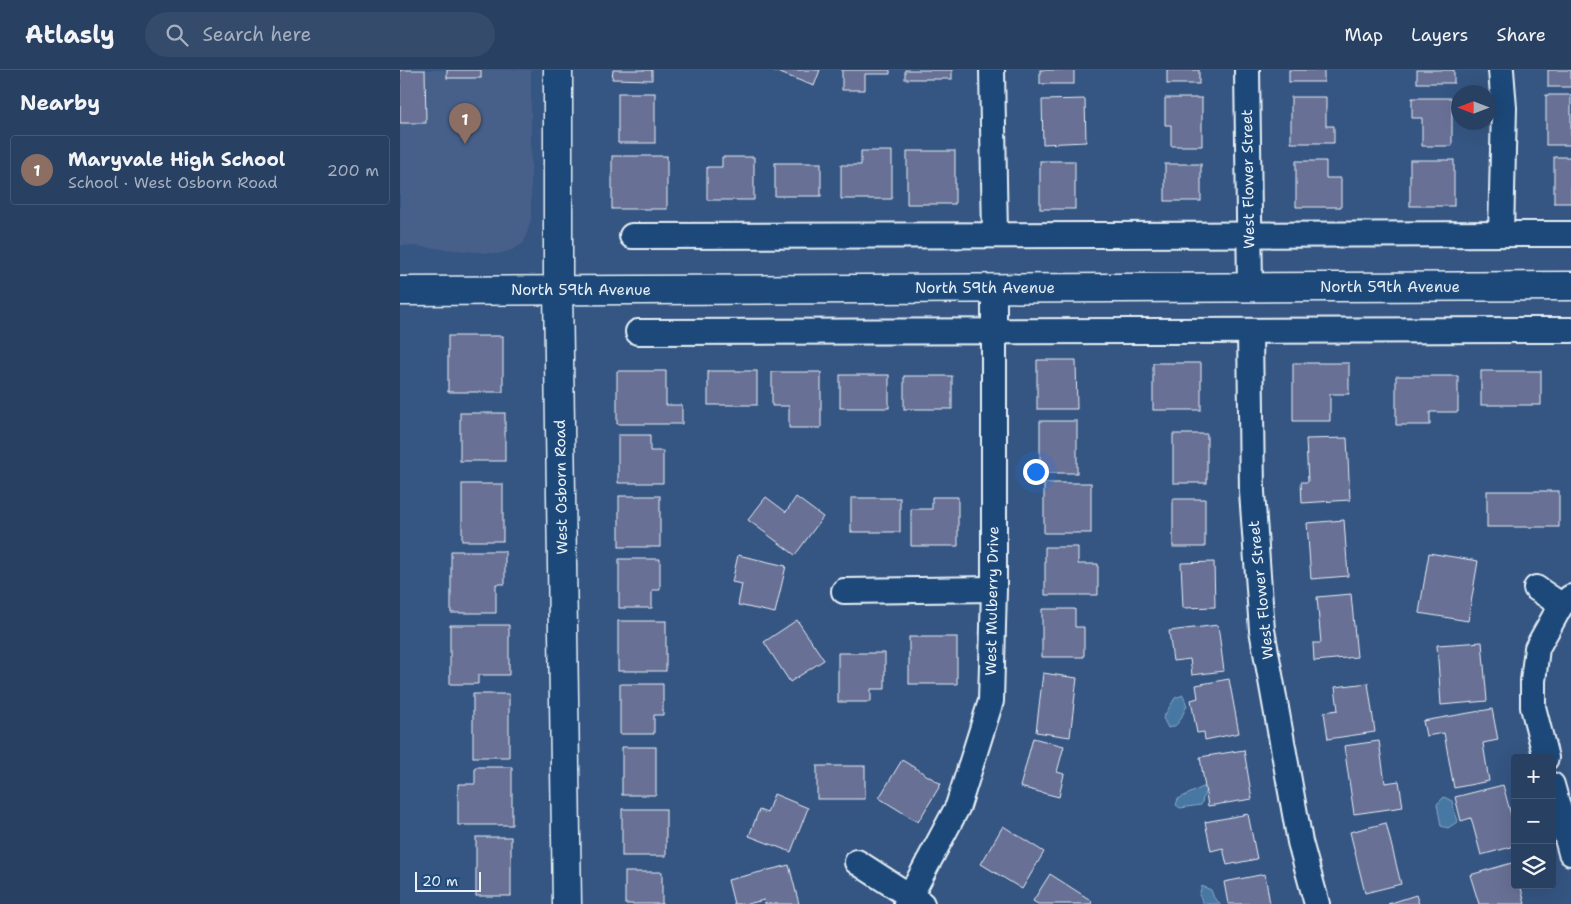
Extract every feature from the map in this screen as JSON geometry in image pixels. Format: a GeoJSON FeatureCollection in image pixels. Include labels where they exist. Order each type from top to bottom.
{"type":"FeatureCollection","features":[{"type":"Feature","properties":{"kind":"main road","name":"West Osborn Road"},"geometry":{"type":"LineString","coordinates":[[558,70],[558,289],[567,904]]}},
{"type":"Feature","properties":{"kind":"main road","name":"North 59th Avenue"},"geometry":{"type":"LineString","coordinates":[[400,291],[1571,286]]}},
{"type":"Feature","properties":{"kind":"street"},"geometry":{"type":"LineString","coordinates":[[992,70],[995,235]]}},
{"type":"Feature","properties":{"kind":"street","name":"West Flower Street"},"geometry":{"type":"LineString","coordinates":[[1246,70],[1250,287]]}},
{"type":"Feature","properties":{"kind":"street"},"geometry":{"type":"LineString","coordinates":[[1501,70],[1504,108],[1501,234]]}},
{"type":"Feature","properties":{"kind":"street"},"geometry":{"type":"LineString","coordinates":[[632,236],[1571,234]]}},
{"type":"Feature","properties":{"kind":"street","name":"West Mulberry Drive"},"geometry":{"type":"LineString","coordinates":[[857,862],[912,901],[958,806],[990,701],[994,589],[994,288]]}},
{"type":"Feature","properties":{"kind":"street"},"geometry":{"type":"LineString","coordinates":[[638,332],[1571,330]]}},
{"type":"Feature","properties":{"kind":"street","name":"West Flower Street"},"geometry":{"type":"LineString","coordinates":[[1250,331],[1252,492],[1262,630],[1300,842],[1317,904]]}},
{"type":"Feature","properties":{"kind":"street"},"geometry":{"type":"LineString","coordinates":[[1536,588],[1566,601],[1538,648],[1533,682],[1533,707],[1545,754]]}},
{"type":"Feature","properties":{"kind":"street"},"geometry":{"type":"LineString","coordinates":[[844,591],[994,589]]}},
{"type":"Feature","properties":{"kind":"street"},"geometry":{"type":"LineString","coordinates":[[1556,799],[1571,852]]}},
{"type":"Feature","properties":{"kind":"shaded area"},"geometry":{"type":"Polygon","coordinates":[[[400,70],[531,70],[531,219],[524,243],[512,250],[498,254],[400,245],[400,70]]]}},
{"type":"Feature","properties":{"kind":"shaded area"},"geometry":{"type":"Polygon","coordinates":[[[1183,695],[1187,706],[1178,723],[1168,728],[1163,718],[1175,698],[1183,695]]]}},
{"type":"Feature","properties":{"kind":"shaded area"},"geometry":{"type":"Polygon","coordinates":[[[1206,787],[1206,789],[1201,805],[1180,808],[1176,805],[1178,799],[1206,787]]]}},
{"type":"Feature","properties":{"kind":"shaded area"},"geometry":{"type":"Polygon","coordinates":[[[1444,797],[1452,801],[1457,822],[1448,828],[1441,826],[1437,804],[1444,797]]]}},
{"type":"Feature","properties":{"kind":"shaded area"},"geometry":{"type":"Polygon","coordinates":[[[1202,886],[1211,890],[1214,898],[1221,904],[1204,904],[1199,895],[1202,886]]]}},
{"type":"Feature","properties":{"kind":"building"},"geometry":{"type":"Polygon","coordinates":[[[400,70],[425,70],[426,123],[400,123],[400,70]]]}},
{"type":"Feature","properties":{"kind":"building"},"geometry":{"type":"Polygon","coordinates":[[[447,70],[481,70],[481,78],[447,78],[447,70]]]}},
{"type":"Feature","properties":{"kind":"building"},"geometry":{"type":"Polygon","coordinates":[[[613,70],[652,70],[652,80],[612,79],[613,70]]]}},
{"type":"Feature","properties":{"kind":"building"},"geometry":{"type":"Polygon","coordinates":[[[772,70],[820,70],[814,86],[772,70]]]}},
{"type":"Feature","properties":{"kind":"building"},"geometry":{"type":"Polygon","coordinates":[[[842,70],[890,70],[890,74],[865,74],[865,90],[842,90],[842,70]]]}},
{"type":"Feature","properties":{"kind":"building"},"geometry":{"type":"Polygon","coordinates":[[[905,70],[952,70],[952,79],[905,79],[905,70]]]}},
{"type":"Feature","properties":{"kind":"building"},"geometry":{"type":"Polygon","coordinates":[[[1040,70],[1074,70],[1074,84],[1040,84],[1040,70]]]}},
{"type":"Feature","properties":{"kind":"building"},"geometry":{"type":"Polygon","coordinates":[[[1167,70],[1199,70],[1199,84],[1167,84],[1167,70]]]}},
{"type":"Feature","properties":{"kind":"building"},"geometry":{"type":"Polygon","coordinates":[[[1289,70],[1324,70],[1324,82],[1289,82],[1289,70]]]}},
{"type":"Feature","properties":{"kind":"building"},"geometry":{"type":"Polygon","coordinates":[[[1417,70],[1454,70],[1454,83],[1417,83],[1417,70]]]}},
{"type":"Feature","properties":{"kind":"building"},"geometry":{"type":"Polygon","coordinates":[[[1548,70],[1571,70],[1571,87],[1548,87],[1548,70]]]}},
{"type":"Feature","properties":{"kind":"building"},"geometry":{"type":"Polygon","coordinates":[[[618,93],[655,93],[655,143],[618,143],[618,93]]]}},
{"type":"Feature","properties":{"kind":"building"},"geometry":{"type":"Polygon","coordinates":[[[1546,95],[1571,95],[1571,145],[1546,145],[1546,95]]]}},
{"type":"Feature","properties":{"kind":"building"},"geometry":{"type":"Polygon","coordinates":[[[1291,97],[1326,97],[1326,126],[1334,126],[1334,143],[1291,143],[1291,97]]]}},
{"type":"Feature","properties":{"kind":"building"},"geometry":{"type":"Polygon","coordinates":[[[1165,98],[1202,98],[1202,146],[1171,146],[1171,125],[1165,125],[1165,98]]]}},
{"type":"Feature","properties":{"kind":"building"},"geometry":{"type":"Polygon","coordinates":[[[1412,98],[1451,98],[1452,146],[1422,146],[1422,118],[1412,118],[1412,98]]]}},
{"type":"Feature","properties":{"kind":"building"},"geometry":{"type":"Polygon","coordinates":[[[1085,99],[1086,142],[1043,144],[1042,100],[1085,99]]]}},
{"type":"Feature","properties":{"kind":"building"},"geometry":{"type":"Polygon","coordinates":[[[861,151],[892,151],[892,199],[841,199],[841,165],[861,165],[861,151]]]}},
{"type":"Feature","properties":{"kind":"building"},"geometry":{"type":"Polygon","coordinates":[[[907,151],[955,151],[955,204],[907,204],[907,151]]]}},
{"type":"Feature","properties":{"kind":"building"},"geometry":{"type":"Polygon","coordinates":[[[612,156],[667,156],[667,209],[612,209],[612,156]]]}},
{"type":"Feature","properties":{"kind":"building"},"geometry":{"type":"Polygon","coordinates":[[[722,157],[754,157],[754,200],[707,200],[707,167],[722,167],[722,157]]]}},
{"type":"Feature","properties":{"kind":"building"},"geometry":{"type":"Polygon","coordinates":[[[1554,157],[1571,157],[1571,203],[1554,203],[1554,157]]]}},
{"type":"Feature","properties":{"kind":"building"},"geometry":{"type":"Polygon","coordinates":[[[1410,160],[1454,160],[1454,206],[1410,206],[1410,160]]]}},
{"type":"Feature","properties":{"kind":"building"},"geometry":{"type":"Polygon","coordinates":[[[1040,161],[1075,161],[1075,209],[1040,209],[1040,161]]]}},
{"type":"Feature","properties":{"kind":"building"},"geometry":{"type":"Polygon","coordinates":[[[1296,161],[1326,161],[1326,178],[1341,178],[1341,207],[1296,207],[1296,161]]]}},
{"type":"Feature","properties":{"kind":"building"},"geometry":{"type":"Polygon","coordinates":[[[775,163],[821,163],[821,196],[775,196],[775,163]]]}},
{"type":"Feature","properties":{"kind":"building"},"geometry":{"type":"Polygon","coordinates":[[[1165,164],[1201,164],[1201,201],[1165,201],[1165,164]]]}},
{"type":"Feature","properties":{"kind":"building"},"geometry":{"type":"Polygon","coordinates":[[[448,336],[503,336],[503,392],[448,392],[448,336]]]}},
{"type":"Feature","properties":{"kind":"building"},"geometry":{"type":"Polygon","coordinates":[[[1037,360],[1076,360],[1077,409],[1037,409],[1037,360]]]}},
{"type":"Feature","properties":{"kind":"building"},"geometry":{"type":"Polygon","coordinates":[[[1153,363],[1201,363],[1201,410],[1153,410],[1153,363]]]}},
{"type":"Feature","properties":{"kind":"building"},"geometry":{"type":"Polygon","coordinates":[[[1293,363],[1349,363],[1349,394],[1330,394],[1330,421],[1293,421],[1293,363]]]}},
{"type":"Feature","properties":{"kind":"building"},"geometry":{"type":"Polygon","coordinates":[[[617,371],[666,371],[666,405],[682,405],[682,424],[617,424],[617,371]]]}},
{"type":"Feature","properties":{"kind":"building"},"geometry":{"type":"Polygon","coordinates":[[[708,371],[757,371],[757,405],[708,405],[708,371]]]}},
{"type":"Feature","properties":{"kind":"building"},"geometry":{"type":"Polygon","coordinates":[[[1481,371],[1541,371],[1541,405],[1481,405],[1481,371]]]}},
{"type":"Feature","properties":{"kind":"building"},"geometry":{"type":"Polygon","coordinates":[[[772,372],[821,372],[821,428],[789,428],[789,406],[772,406],[772,372]]]}},
{"type":"Feature","properties":{"kind":"building"},"geometry":{"type":"Polygon","coordinates":[[[840,375],[889,375],[889,408],[840,408],[840,375]]]}},
{"type":"Feature","properties":{"kind":"building"},"geometry":{"type":"Polygon","coordinates":[[[904,376],[952,376],[952,409],[904,409],[904,376]]]}},
{"type":"Feature","properties":{"kind":"building"},"geometry":{"type":"Polygon","coordinates":[[[1396,376],[1458,376],[1458,412],[1430,412],[1430,425],[1396,425],[1396,376]]]}},
{"type":"Feature","properties":{"kind":"building"},"geometry":{"type":"Polygon","coordinates":[[[460,413],[505,413],[505,461],[460,461],[460,413]]]}},
{"type":"Feature","properties":{"kind":"building"},"geometry":{"type":"Polygon","coordinates":[[[1040,421],[1077,421],[1077,473],[1040,473],[1040,421]]]}},
{"type":"Feature","properties":{"kind":"building"},"geometry":{"type":"Polygon","coordinates":[[[1173,434],[1207,434],[1207,483],[1173,483],[1173,434]]]}},
{"type":"Feature","properties":{"kind":"building"},"geometry":{"type":"Polygon","coordinates":[[[618,435],[650,435],[650,451],[663,451],[663,483],[618,483],[618,435]]]}},
{"type":"Feature","properties":{"kind":"building"},"geometry":{"type":"Polygon","coordinates":[[[1347,438],[1350,500],[1302,503],[1301,482],[1308,482],[1306,439],[1347,438]]]}},
{"type":"Feature","properties":{"kind":"building"},"geometry":{"type":"Polygon","coordinates":[[[1044,483],[1091,483],[1091,533],[1044,533],[1044,483]]]}},
{"type":"Feature","properties":{"kind":"building"},"geometry":{"type":"Polygon","coordinates":[[[462,484],[503,484],[503,541],[462,541],[462,484]]]}},
{"type":"Feature","properties":{"kind":"building"},"geometry":{"type":"Polygon","coordinates":[[[1487,491],[1559,491],[1559,527],[1487,527],[1487,491]]]}},
{"type":"Feature","properties":{"kind":"building"},"geometry":{"type":"Polygon","coordinates":[[[619,496],[660,496],[660,547],[619,547],[619,496]]]}},
{"type":"Feature","properties":{"kind":"building"},"geometry":{"type":"Polygon","coordinates":[[[766,497],[786,512],[796,497],[823,517],[795,555],[748,520],[766,497]]]}},
{"type":"Feature","properties":{"kind":"building"},"geometry":{"type":"Polygon","coordinates":[[[932,497],[958,497],[958,546],[911,546],[911,509],[932,509],[932,497]]]}},
{"type":"Feature","properties":{"kind":"building"},"geometry":{"type":"Polygon","coordinates":[[[851,498],[900,498],[900,532],[851,532],[851,498]]]}},
{"type":"Feature","properties":{"kind":"building"},"geometry":{"type":"Polygon","coordinates":[[[1173,499],[1205,499],[1205,547],[1173,547],[1173,499]]]}},
{"type":"Feature","properties":{"kind":"building"},"geometry":{"type":"Polygon","coordinates":[[[1344,520],[1348,576],[1311,579],[1307,523],[1344,520]]]}},
{"type":"Feature","properties":{"kind":"building"},"geometry":{"type":"Polygon","coordinates":[[[1045,547],[1078,547],[1078,564],[1098,564],[1098,595],[1045,595],[1045,547]]]}},
{"type":"Feature","properties":{"kind":"building"},"geometry":{"type":"Polygon","coordinates":[[[451,551],[505,551],[505,584],[496,584],[496,613],[451,613],[451,551]]]}},
{"type":"Feature","properties":{"kind":"building"},"geometry":{"type":"Polygon","coordinates":[[[1429,553],[1478,561],[1468,621],[1419,613],[1429,553]]]}},
{"type":"Feature","properties":{"kind":"building"},"geometry":{"type":"Polygon","coordinates":[[[738,555],[786,566],[775,613],[738,605],[742,584],[732,582],[738,555]]]}},
{"type":"Feature","properties":{"kind":"building"},"geometry":{"type":"Polygon","coordinates":[[[619,559],[660,559],[660,590],[652,590],[652,608],[619,608],[619,559]]]}},
{"type":"Feature","properties":{"kind":"building"},"geometry":{"type":"Polygon","coordinates":[[[1214,562],[1215,607],[1183,608],[1181,563],[1214,562]]]}},
{"type":"Feature","properties":{"kind":"building"},"geometry":{"type":"Polygon","coordinates":[[[1351,594],[1357,657],[1314,661],[1313,643],[1321,643],[1317,597],[1351,594]]]}},
{"type":"Feature","properties":{"kind":"building"},"geometry":{"type":"Polygon","coordinates":[[[1042,609],[1075,609],[1075,627],[1084,627],[1084,657],[1042,657],[1042,609]]]}},
{"type":"Feature","properties":{"kind":"building"},"geometry":{"type":"Polygon","coordinates":[[[797,620],[824,660],[790,682],[764,642],[797,620]]]}},
{"type":"Feature","properties":{"kind":"building"},"geometry":{"type":"Polygon","coordinates":[[[618,621],[666,621],[666,671],[618,671],[618,621]]]}},
{"type":"Feature","properties":{"kind":"building"},"geometry":{"type":"Polygon","coordinates":[[[450,625],[509,625],[509,675],[478,675],[478,684],[450,684],[450,625]]]}},
{"type":"Feature","properties":{"kind":"building"},"geometry":{"type":"Polygon","coordinates":[[[1218,625],[1224,671],[1192,675],[1190,659],[1173,661],[1169,631],[1218,625]]]}},
{"type":"Feature","properties":{"kind":"building"},"geometry":{"type":"Polygon","coordinates":[[[909,637],[957,637],[957,684],[909,684],[909,637]]]}},
{"type":"Feature","properties":{"kind":"building"},"geometry":{"type":"Polygon","coordinates":[[[1482,642],[1487,701],[1441,705],[1437,645],[1482,642]]]}},
{"type":"Feature","properties":{"kind":"building"},"geometry":{"type":"Polygon","coordinates":[[[838,653],[885,653],[885,689],[871,689],[871,702],[838,702],[838,653]]]}},
{"type":"Feature","properties":{"kind":"building"},"geometry":{"type":"Polygon","coordinates":[[[1043,673],[1077,678],[1070,737],[1036,732],[1043,673]]]}},
{"type":"Feature","properties":{"kind":"building"},"geometry":{"type":"Polygon","coordinates":[[[1229,679],[1239,733],[1205,740],[1204,732],[1197,733],[1191,700],[1198,698],[1196,685],[1229,679]]]}},
{"type":"Feature","properties":{"kind":"building"},"geometry":{"type":"Polygon","coordinates":[[[1368,683],[1375,732],[1328,739],[1324,712],[1338,710],[1335,687],[1368,683]]]}},
{"type":"Feature","properties":{"kind":"building"},"geometry":{"type":"Polygon","coordinates":[[[620,684],[663,684],[663,715],[654,715],[654,734],[620,734],[620,684]]]}},
{"type":"Feature","properties":{"kind":"building"},"geometry":{"type":"Polygon","coordinates":[[[473,694],[509,694],[509,757],[473,757],[473,694]]]}},
{"type":"Feature","properties":{"kind":"building"},"geometry":{"type":"Polygon","coordinates":[[[1492,709],[1498,740],[1483,743],[1489,781],[1454,788],[1444,733],[1426,736],[1423,721],[1492,709]]]}},
{"type":"Feature","properties":{"kind":"building"},"geometry":{"type":"Polygon","coordinates":[[[1033,738],[1064,746],[1057,772],[1064,774],[1059,797],[1020,787],[1033,738]]]}},
{"type":"Feature","properties":{"kind":"building"},"geometry":{"type":"Polygon","coordinates":[[[1379,741],[1385,783],[1399,781],[1403,807],[1354,814],[1344,746],[1379,741]]]}},
{"type":"Feature","properties":{"kind":"building"},"geometry":{"type":"Polygon","coordinates":[[[622,747],[656,747],[656,795],[622,795],[622,747]]]}},
{"type":"Feature","properties":{"kind":"building"},"geometry":{"type":"Polygon","coordinates":[[[1244,750],[1252,799],[1208,806],[1200,757],[1244,750]]]}},
{"type":"Feature","properties":{"kind":"building"},"geometry":{"type":"Polygon","coordinates":[[[902,760],[941,784],[918,822],[879,798],[902,760]]]}},
{"type":"Feature","properties":{"kind":"building"},"geometry":{"type":"Polygon","coordinates":[[[817,766],[865,766],[865,799],[817,799],[817,766]]]}},
{"type":"Feature","properties":{"kind":"building"},"geometry":{"type":"Polygon","coordinates":[[[475,767],[512,767],[512,825],[458,825],[458,784],[475,784],[475,767]]]}},
{"type":"Feature","properties":{"kind":"building"},"geometry":{"type":"Polygon","coordinates":[[[1503,785],[1511,815],[1511,847],[1481,855],[1471,818],[1461,821],[1455,797],[1503,785]]]}},
{"type":"Feature","properties":{"kind":"building"},"geometry":{"type":"Polygon","coordinates":[[[774,794],[808,808],[791,852],[749,836],[759,810],[767,813],[774,794]]]}},
{"type":"Feature","properties":{"kind":"building"},"geometry":{"type":"Polygon","coordinates":[[[622,809],[666,809],[666,856],[622,856],[622,809]]]}},
{"type":"Feature","properties":{"kind":"building"},"geometry":{"type":"Polygon","coordinates":[[[1248,814],[1257,859],[1227,865],[1223,848],[1211,851],[1205,822],[1248,814]]]}},
{"type":"Feature","properties":{"kind":"building"},"geometry":{"type":"Polygon","coordinates":[[[1386,823],[1401,884],[1365,893],[1350,832],[1386,823]]]}},
{"type":"Feature","properties":{"kind":"building"},"geometry":{"type":"Polygon","coordinates":[[[1003,826],[1044,852],[1022,889],[981,864],[1003,826]]]}},
{"type":"Feature","properties":{"kind":"building"},"geometry":{"type":"Polygon","coordinates":[[[476,837],[511,837],[511,896],[476,896],[476,837]]]}},
{"type":"Feature","properties":{"kind":"building"},"geometry":{"type":"Polygon","coordinates":[[[1511,863],[1511,889],[1521,889],[1525,904],[1479,904],[1470,875],[1511,863]]]}},
{"type":"Feature","properties":{"kind":"building"},"geometry":{"type":"Polygon","coordinates":[[[789,865],[799,904],[765,904],[764,900],[747,904],[734,904],[728,880],[789,865]]]}},
{"type":"Feature","properties":{"kind":"building"},"geometry":{"type":"Polygon","coordinates":[[[625,872],[662,872],[662,904],[625,904],[625,872]]]}},
{"type":"Feature","properties":{"kind":"building"},"geometry":{"type":"Polygon","coordinates":[[[1050,874],[1092,901],[1091,904],[1038,904],[1033,901],[1050,874]]]}},
{"type":"Feature","properties":{"kind":"building"},"geometry":{"type":"Polygon","coordinates":[[[1265,874],[1270,904],[1228,904],[1224,882],[1265,874]]]}},
{"type":"Feature","properties":{"kind":"building"},"geometry":{"type":"Polygon","coordinates":[[[1416,895],[1419,904],[1388,904],[1416,895]]]}},
{"type":"Feature","properties":{"kind":"place","name":"Maryvale High School"},"geometry":{"type":"Point","coordinates":[465,144]}}]}
